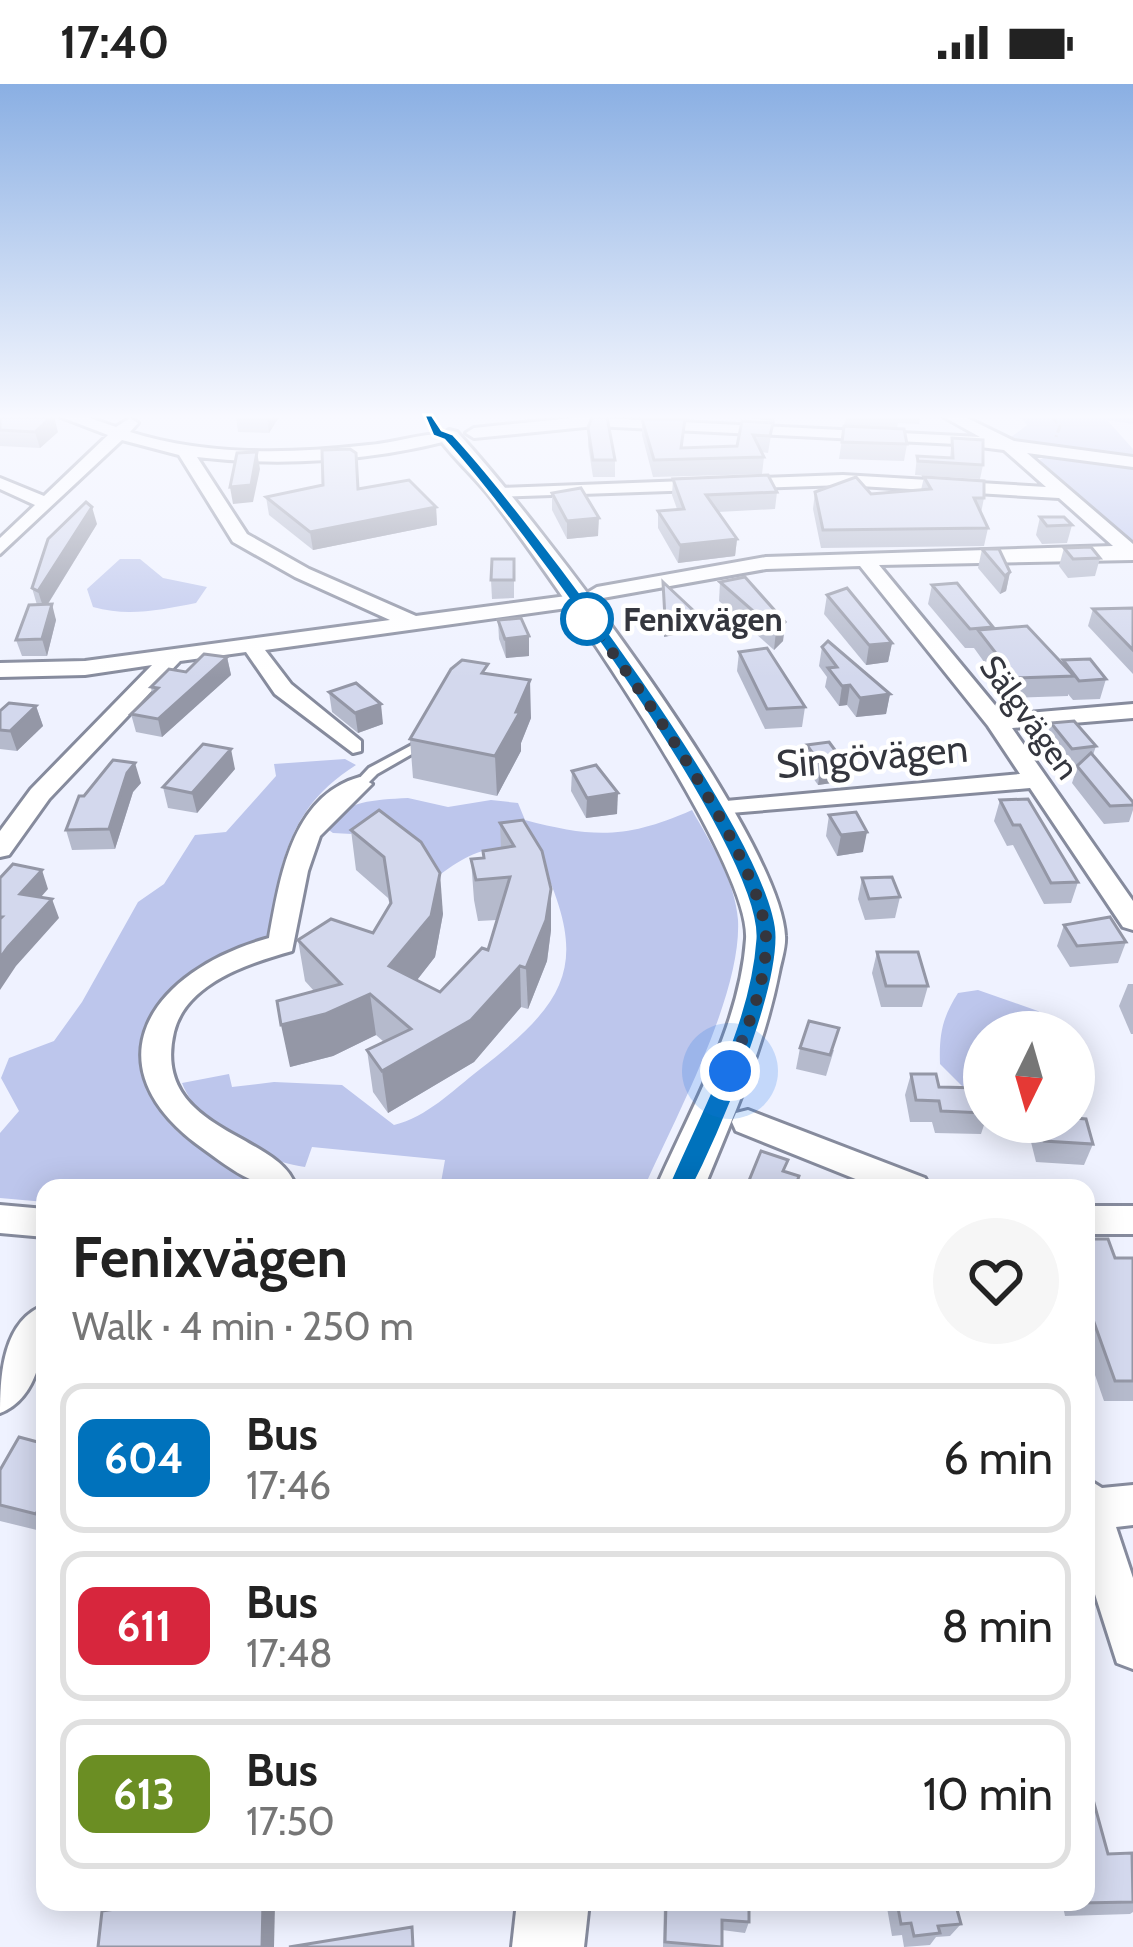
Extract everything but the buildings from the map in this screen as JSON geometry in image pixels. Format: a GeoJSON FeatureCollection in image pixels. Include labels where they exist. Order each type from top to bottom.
{"type":"FeatureCollection","features":[{"type":"Feature","properties":{"kind":"main road"},"geometry":{"type":"LineString","coordinates":[[509,504],[586,597],[715,809],[757,894],[766,937],[747,1028],[684,1179]]}},
{"type":"Feature","properties":{"kind":"main road"},"geometry":{"type":"LineString","coordinates":[[548,1947],[553,1911]]}},
{"type":"Feature","properties":{"kind":"street"},"geometry":{"type":"LineString","coordinates":[[0,548],[45,504]]}},
{"type":"Feature","properties":{"kind":"street"},"geometry":{"type":"LineString","coordinates":[[218,504],[240,538],[302,573],[409,621]]}},
{"type":"Feature","properties":{"kind":"street"},"geometry":{"type":"LineString","coordinates":[[1072,504],[1132,552]]}},
{"type":"Feature","properties":{"kind":"street"},"geometry":{"type":"LineString","coordinates":[[0,670],[86,668],[251,645],[586,597],[734,566],[1132,552]]}},
{"type":"Feature","properties":{"kind":"street","name":"Sälgvägen"},"geometry":{"type":"LineString","coordinates":[[865,560],[997,722],[1133,921]]}},
{"type":"Feature","properties":{"kind":"street"},"geometry":{"type":"LineString","coordinates":[[251,645],[284,688],[353,746]]}},
{"type":"Feature","properties":{"kind":"street"},"geometry":{"type":"LineString","coordinates":[[0,849],[40,794],[173,656]]}},
{"type":"Feature","properties":{"kind":"street"},"geometry":{"type":"LineString","coordinates":[[997,722],[1133,711]]}},
{"type":"Feature","properties":{"kind":"street","name":"Singövägen"},"geometry":{"type":"LineString","coordinates":[[715,809],[1037,780]]}},
{"type":"Feature","properties":{"kind":"street"},"geometry":{"type":"LineString","coordinates":[[275,1179],[185,1116],[156,1077],[157,1036],[181,993],[218,964],[282,944],[306,832],[322,810],[360,784]]}},
{"type":"Feature","properties":{"kind":"street"},"geometry":{"type":"LineString","coordinates":[[748,1122],[891,1179]]}},
{"type":"Feature","properties":{"kind":"street"},"geometry":{"type":"LineString","coordinates":[[0,1220],[36,1222]]}},
{"type":"Feature","properties":{"kind":"street"},"geometry":{"type":"LineString","coordinates":[[1095,1220],[1133,1220]]}},
{"type":"Feature","properties":{"kind":"street"},"geometry":{"type":"LineString","coordinates":[[0,1395],[36,1336]]}},
{"type":"Feature","properties":{"kind":"street"},"geometry":{"type":"LineString","coordinates":[[1095,1503],[1133,1505]]}},
{"type":"Feature","properties":{"kind":"street"},"geometry":{"type":"LineString","coordinates":[[1095,1525],[1133,1647]]}},
{"type":"Feature","properties":{"kind":"lane"},"geometry":{"type":"LineString","coordinates":[[360,784],[427,741]]}},
{"type":"Feature","properties":{"kind":"shaded area"},"geometry":{"type":"Polygon","coordinates":[[[1085,504],[1133,504],[1133,545],[1085,504]]]}},
{"type":"Feature","properties":{"kind":"shaded area"},"geometry":{"type":"Polygon","coordinates":[[[120,559],[140,559],[163,578],[207,587],[196,603],[170,608],[131,612],[93,607],[87,589],[120,559]]]}},
{"type":"Feature","properties":{"kind":"shaded area"},"geometry":{"type":"Polygon","coordinates":[[[345,759],[356,765],[318,797],[292,836],[281,869],[288,875],[268,938],[207,962],[179,980],[163,997],[145,1038],[147,1082],[169,1123],[247,1179],[36,1179],[36,1201],[0,1198],[0,1133],[19,1111],[1,1078],[9,1058],[54,1041],[82,1002],[138,902],[164,884],[195,835],[226,832],[276,776],[274,764],[345,759]]]}},
{"type":"Feature","properties":{"kind":"shaded area"},"geometry":{"type":"Polygon","coordinates":[[[408,798],[448,807],[491,800],[518,803],[525,820],[610,833],[692,810],[732,891],[738,920],[736,950],[704,1056],[648,1179],[442,1179],[445,1160],[312,1147],[305,1167],[288,1164],[233,1139],[190,1098],[182,1083],[229,1074],[232,1087],[274,1082],[342,1085],[394,1125],[449,1095],[511,1044],[553,997],[563,974],[563,921],[536,850],[483,851],[438,876],[352,834],[333,833],[323,826],[352,806],[408,798]]]}},
{"type":"Feature","properties":{"kind":"shaded area"},"geometry":{"type":"Polygon","coordinates":[[[978,990],[1038,1011],[963,1011],[963,1087],[940,1064],[943,1027],[958,993],[978,990]]]}},
{"type":"Feature","properties":{"kind":"bus line","name":"604"},"geometry":{"type":"LineString","coordinates":[[507,504],[633,681],[715,809],[757,894],[766,937],[747,1028],[684,1179]]}},
{"type":"Feature","properties":{"kind":"place","name":"Fenixvägen"},"geometry":{"type":"Point","coordinates":[587,619]}},
{"type":"Feature","properties":{"kind":"route"},"geometry":{"type":"LineString","coordinates":[[587,619],[715,809],[757,894],[766,937],[762,969],[730,1071]]}}]}
